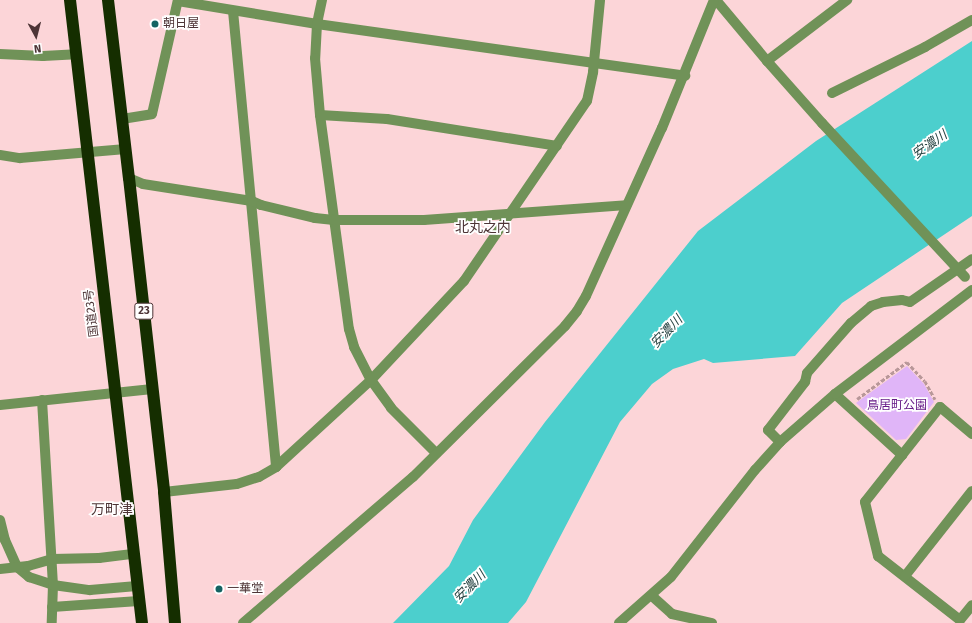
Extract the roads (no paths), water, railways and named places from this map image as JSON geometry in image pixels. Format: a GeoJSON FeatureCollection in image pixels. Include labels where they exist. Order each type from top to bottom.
{"type":"FeatureCollection","features":[{"type":"Feature","properties":{"kind":"highway","name":"国道23号"},"geometry":{"type":"LineString","coordinates":[[70,0],[142,623]]}},
{"type":"Feature","properties":{"kind":"highway","name":"23"},"geometry":{"type":"LineString","coordinates":[[108,0],[130,178],[164,492],[175,623]]}},
{"type":"Feature","properties":{"kind":"street"},"geometry":{"type":"LineString","coordinates":[[322,0],[317,24],[315,58],[320,115],[349,330],[354,347],[371,380],[391,408],[436,453]]}},
{"type":"Feature","properties":{"kind":"street"},"geometry":{"type":"LineString","coordinates":[[164,492],[237,484],[259,477],[276,467],[371,380],[464,281],[587,101],[590,93],[594,62],[600,0]]}},
{"type":"Feature","properties":{"kind":"street"},"geometry":{"type":"LineString","coordinates":[[243,623],[413,477],[565,326],[577,311],[586,296],[685,76],[715,0],[822,123],[972,285]]}},
{"type":"Feature","properties":{"kind":"street"},"geometry":{"type":"LineString","coordinates":[[767,61],[847,0]]}},
{"type":"Feature","properties":{"kind":"street"},"geometry":{"type":"LineString","coordinates":[[122,119],[152,114],[178,1],[317,24],[685,76]]}},
{"type":"Feature","properties":{"kind":"street"},"geometry":{"type":"LineString","coordinates":[[233,11],[276,467]]}},
{"type":"Feature","properties":{"kind":"street"},"geometry":{"type":"LineString","coordinates":[[832,93],[925,47],[972,20]]}},
{"type":"Feature","properties":{"kind":"street"},"geometry":{"type":"LineString","coordinates":[[0,54],[43,56],[76,54]]}},
{"type":"Feature","properties":{"kind":"street"},"geometry":{"type":"LineString","coordinates":[[320,115],[387,119],[557,146]]}},
{"type":"Feature","properties":{"kind":"street"},"geometry":{"type":"LineString","coordinates":[[0,155],[20,158],[126,149]]}},
{"type":"Feature","properties":{"kind":"street"},"geometry":{"type":"LineString","coordinates":[[130,178],[143,184],[252,201],[261,205],[334,220],[424,220],[626,205]]}},
{"type":"Feature","properties":{"kind":"street"},"geometry":{"type":"LineString","coordinates":[[780,442],[768,430],[805,382],[807,373],[851,323],[871,306],[883,302],[902,300],[910,302],[972,259]]}},
{"type":"Feature","properties":{"kind":"street"},"geometry":{"type":"LineString","coordinates":[[619,623],[652,596],[671,577],[755,470],[780,442],[836,394],[972,290]]}},
{"type":"Feature","properties":{"kind":"street"},"geometry":{"type":"LineString","coordinates":[[0,404],[152,389]]}},
{"type":"Feature","properties":{"kind":"street"},"geometry":{"type":"LineString","coordinates":[[836,394],[902,455]]}},
{"type":"Feature","properties":{"kind":"street"},"geometry":{"type":"LineString","coordinates":[[42,400],[52,559],[52,623]]}},
{"type":"Feature","properties":{"kind":"street"},"geometry":{"type":"LineString","coordinates":[[972,434],[940,407],[865,502],[878,556],[960,620],[972,605]]}},
{"type":"Feature","properties":{"kind":"street"},"geometry":{"type":"LineString","coordinates":[[905,576],[972,491]]}},
{"type":"Feature","properties":{"kind":"street"},"geometry":{"type":"LineString","coordinates":[[0,520],[5,540],[17,567],[29,576],[53,585],[90,590],[137,586]]}},
{"type":"Feature","properties":{"kind":"street"},"geometry":{"type":"LineString","coordinates":[[0,569],[17,567],[52,559],[99,558],[133,554]]}},
{"type":"Feature","properties":{"kind":"street"},"geometry":{"type":"LineString","coordinates":[[652,596],[672,614],[712,623]]}},
{"type":"Feature","properties":{"kind":"street"},"geometry":{"type":"LineString","coordinates":[[52,607],[139,601]]}},
{"type":"Feature","properties":{"kind":"water","name":"安濃川"},"geometry":{"type":"Polygon","coordinates":[[[972,41],[972,216],[842,303],[795,356],[713,363],[704,359],[673,369],[652,384],[620,422],[526,602],[508,623],[393,623],[449,566],[473,520],[545,422],[698,231],[816,141],[972,41]]]}},
{"type":"Feature","properties":{"kind":"place","name":"朝日屋"},"geometry":{"type":"Point","coordinates":[155,24]}},
{"type":"Feature","properties":{"kind":"place","name":"一華堂"},"geometry":{"type":"Point","coordinates":[219,589]}},
{"type":"Feature","properties":{"kind":"district","name":"北丸之内"},"geometry":{"type":"Point","coordinates":[483,228]}},
{"type":"Feature","properties":{"kind":"district","name":"万町津"},"geometry":{"type":"Point","coordinates":[112,510]}},
{"type":"Feature","properties":{"kind":"park label","name":"鳥居町公園"},"geometry":{"type":"Point","coordinates":[897,406]}}]}
